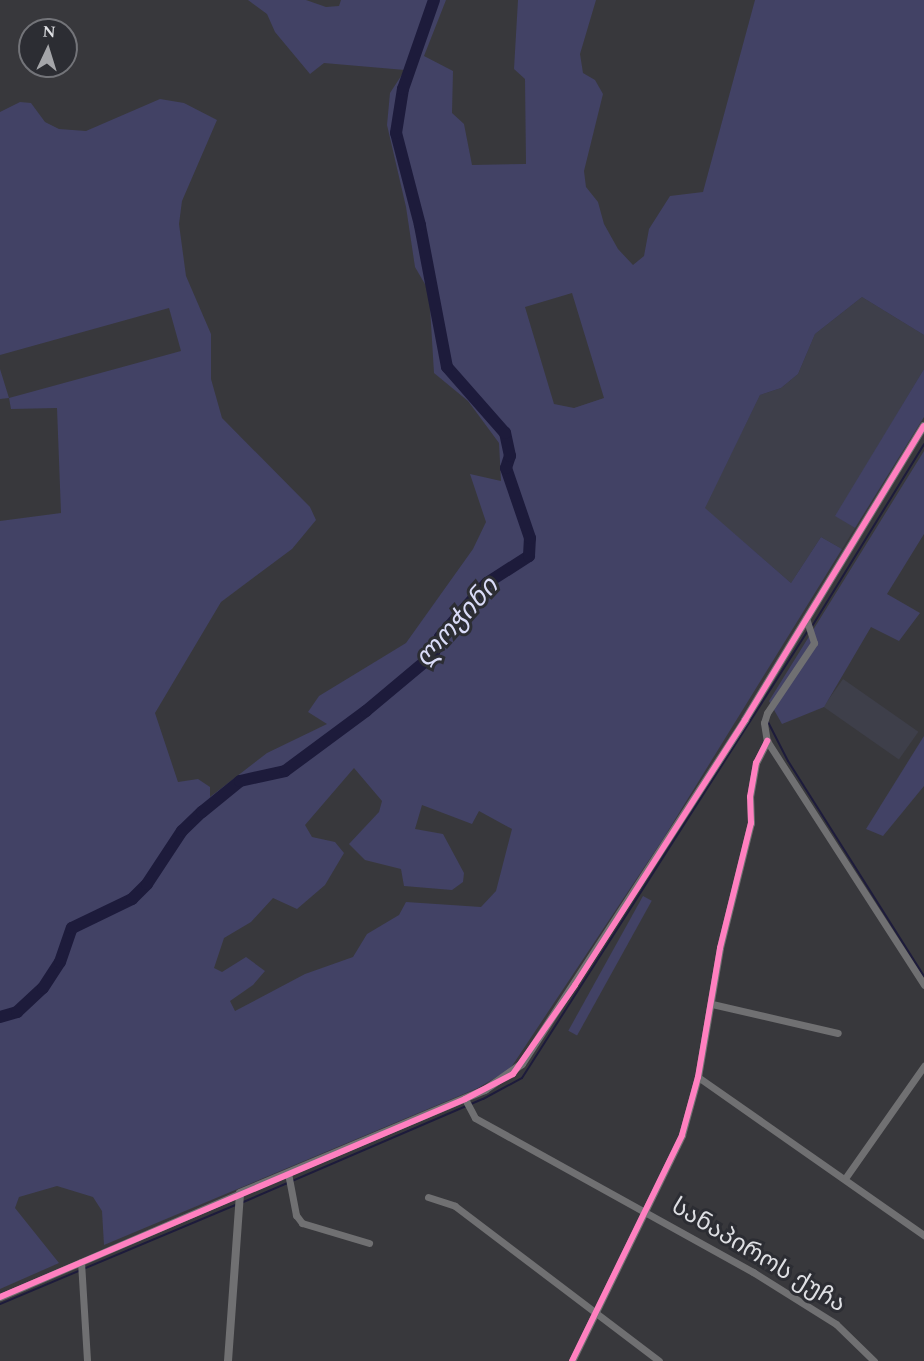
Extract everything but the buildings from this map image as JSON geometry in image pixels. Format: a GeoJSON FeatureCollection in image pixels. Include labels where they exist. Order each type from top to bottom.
{"type":"FeatureCollection","features":[{"type":"Feature","properties":{"kind":"street"},"geometry":{"type":"LineString","coordinates":[[0,1297],[465,1099],[500,1082],[522,1064],[809,626],[924,426]]}},
{"type":"Feature","properties":{"kind":"street"},"geometry":{"type":"LineString","coordinates":[[809,626],[814,643],[767,713],[764,723],[767,741],[924,985]]}},
{"type":"Feature","properties":{"kind":"street"},"geometry":{"type":"LineString","coordinates":[[572,1361],[647,1212],[682,1135],[698,1077],[720,948],[751,823],[756,763],[767,741]]}},
{"type":"Feature","properties":{"kind":"street"},"geometry":{"type":"LineString","coordinates":[[712,1004],[838,1033]]}},
{"type":"Feature","properties":{"kind":"street"},"geometry":{"type":"LineString","coordinates":[[846,1177],[924,1066]]}},
{"type":"Feature","properties":{"kind":"street"},"geometry":{"type":"LineString","coordinates":[[698,1077],[846,1177],[924,1235]]}},
{"type":"Feature","properties":{"kind":"street","name":"სანაპიროს ქუჩა"},"geometry":{"type":"LineString","coordinates":[[465,1099],[475,1118],[647,1212],[836,1324],[874,1361]]}},
{"type":"Feature","properties":{"kind":"street"},"geometry":{"type":"LineString","coordinates":[[288,1173],[296,1215],[302,1223],[369,1243]]}},
{"type":"Feature","properties":{"kind":"street"},"geometry":{"type":"LineString","coordinates":[[228,1361],[240,1193]]}},
{"type":"Feature","properties":{"kind":"street"},"geometry":{"type":"LineString","coordinates":[[428,1197],[455,1206],[659,1361]]}},
{"type":"Feature","properties":{"kind":"street"},"geometry":{"type":"LineString","coordinates":[[81,1262],[87,1361]]}},
{"type":"Feature","properties":{"kind":"shaded area"},"geometry":{"type":"Polygon","coordinates":[[[248,0],[306,0],[326,7],[339,6],[341,0],[446,0],[424,56],[453,71],[452,113],[464,124],[472,165],[526,164],[525,79],[514,69],[518,0],[596,0],[580,54],[583,73],[595,80],[603,94],[584,171],[586,187],[598,202],[604,224],[618,249],[633,265],[644,256],[649,229],[670,196],[703,192],[755,0],[924,0],[924,335],[862,297],[815,334],[798,374],[781,388],[760,395],[705,508],[791,583],[821,537],[842,549],[663,839],[510,1069],[478,1088],[104,1245],[102,1211],[93,1197],[57,1186],[19,1197],[15,1208],[59,1263],[0,1289],[0,521],[61,513],[57,408],[11,409],[9,398],[181,351],[169,308],[0,355],[0,112],[20,102],[31,103],[45,122],[59,129],[86,131],[160,99],[184,103],[217,120],[182,201],[179,224],[186,276],[211,334],[211,379],[222,418],[310,507],[316,520],[292,549],[221,602],[155,713],[178,782],[198,779],[210,787],[210,797],[267,753],[327,724],[308,712],[319,696],[406,643],[473,549],[486,522],[470,474],[501,481],[499,443],[468,401],[434,373],[429,291],[415,267],[406,207],[387,125],[390,93],[405,70],[324,63],[310,74],[275,32],[267,14],[248,0]],[[572,293],[525,307],[554,404],[574,408],[604,398],[572,293]],[[354,768],[305,825],[312,837],[335,842],[344,853],[325,885],[297,909],[273,898],[251,922],[224,938],[214,968],[222,972],[246,957],[265,971],[253,985],[230,1001],[235,1011],[305,974],[353,957],[367,934],[399,915],[406,902],[481,907],[496,891],[512,829],[479,811],[472,824],[422,805],[415,829],[443,834],[464,873],[463,882],[452,890],[404,886],[401,869],[365,860],[349,844],[379,812],[382,801],[354,768]]]}},
{"type":"Feature","properties":{"kind":"shaded area"},"geometry":{"type":"Polygon","coordinates":[[[862,297],[924,335],[924,369],[836,516],[855,528],[842,549],[821,537],[791,583],[704,508],[760,395],[781,388],[798,374],[815,334],[862,297]]]}},
{"type":"Feature","properties":{"kind":"shaded area"},"geometry":{"type":"Polygon","coordinates":[[[0,369],[9,398],[0,399],[0,369]]]}},
{"type":"Feature","properties":{"kind":"shaded area"},"geometry":{"type":"Polygon","coordinates":[[[924,369],[924,417],[855,528],[835,516],[924,369]]]}},
{"type":"Feature","properties":{"kind":"shaded area"},"geometry":{"type":"Polygon","coordinates":[[[924,451],[924,534],[887,594],[920,613],[899,641],[871,627],[824,707],[782,724],[769,701],[924,451]]]}},
{"type":"Feature","properties":{"kind":"shaded area"},"geometry":{"type":"Polygon","coordinates":[[[843,679],[918,732],[899,760],[823,707],[843,679]]]}},
{"type":"Feature","properties":{"kind":"shaded area"},"geometry":{"type":"Polygon","coordinates":[[[924,736],[924,786],[883,836],[866,829],[924,736]]]}},
{"type":"Feature","properties":{"kind":"shaded area"},"geometry":{"type":"Polygon","coordinates":[[[643,896],[652,901],[577,1036],[568,1031],[643,896]]]}},
{"type":"Feature","properties":{"kind":"waterway","name":"ლოჭინი"},"geometry":{"type":"LineString","coordinates":[[0,1017],[17,1012],[43,988],[60,962],[72,928],[132,899],[147,884],[182,831],[202,812],[240,781],[285,771],[366,711],[433,655],[440,637],[487,583],[529,556],[530,538],[506,468],[510,456],[505,433],[447,367],[420,225],[396,133],[403,89],[434,0]]}},
{"type":"Feature","properties":{"kind":"waterway"},"geometry":{"type":"LineString","coordinates":[[811,628],[924,444]]}},
{"type":"Feature","properties":{"kind":"waterway"},"geometry":{"type":"LineString","coordinates":[[241,1203],[483,1099],[522,1078],[807,632]]}},
{"type":"Feature","properties":{"kind":"waterway"},"geometry":{"type":"LineString","coordinates":[[767,720],[788,761],[924,976]]}},
{"type":"Feature","properties":{"kind":"waterway"},"geometry":{"type":"LineString","coordinates":[[0,1304],[236,1205]]}},
{"type":"Feature","properties":{"kind":"cycle path"},"geometry":{"type":"LineString","coordinates":[[0,1297],[465,1099],[513,1074],[575,985],[745,720],[924,426]]}},
{"type":"Feature","properties":{"kind":"cycle path"},"geometry":{"type":"LineString","coordinates":[[572,1361],[682,1135],[698,1077],[720,948],[751,823],[750,797],[756,763],[767,741]]}}]}
